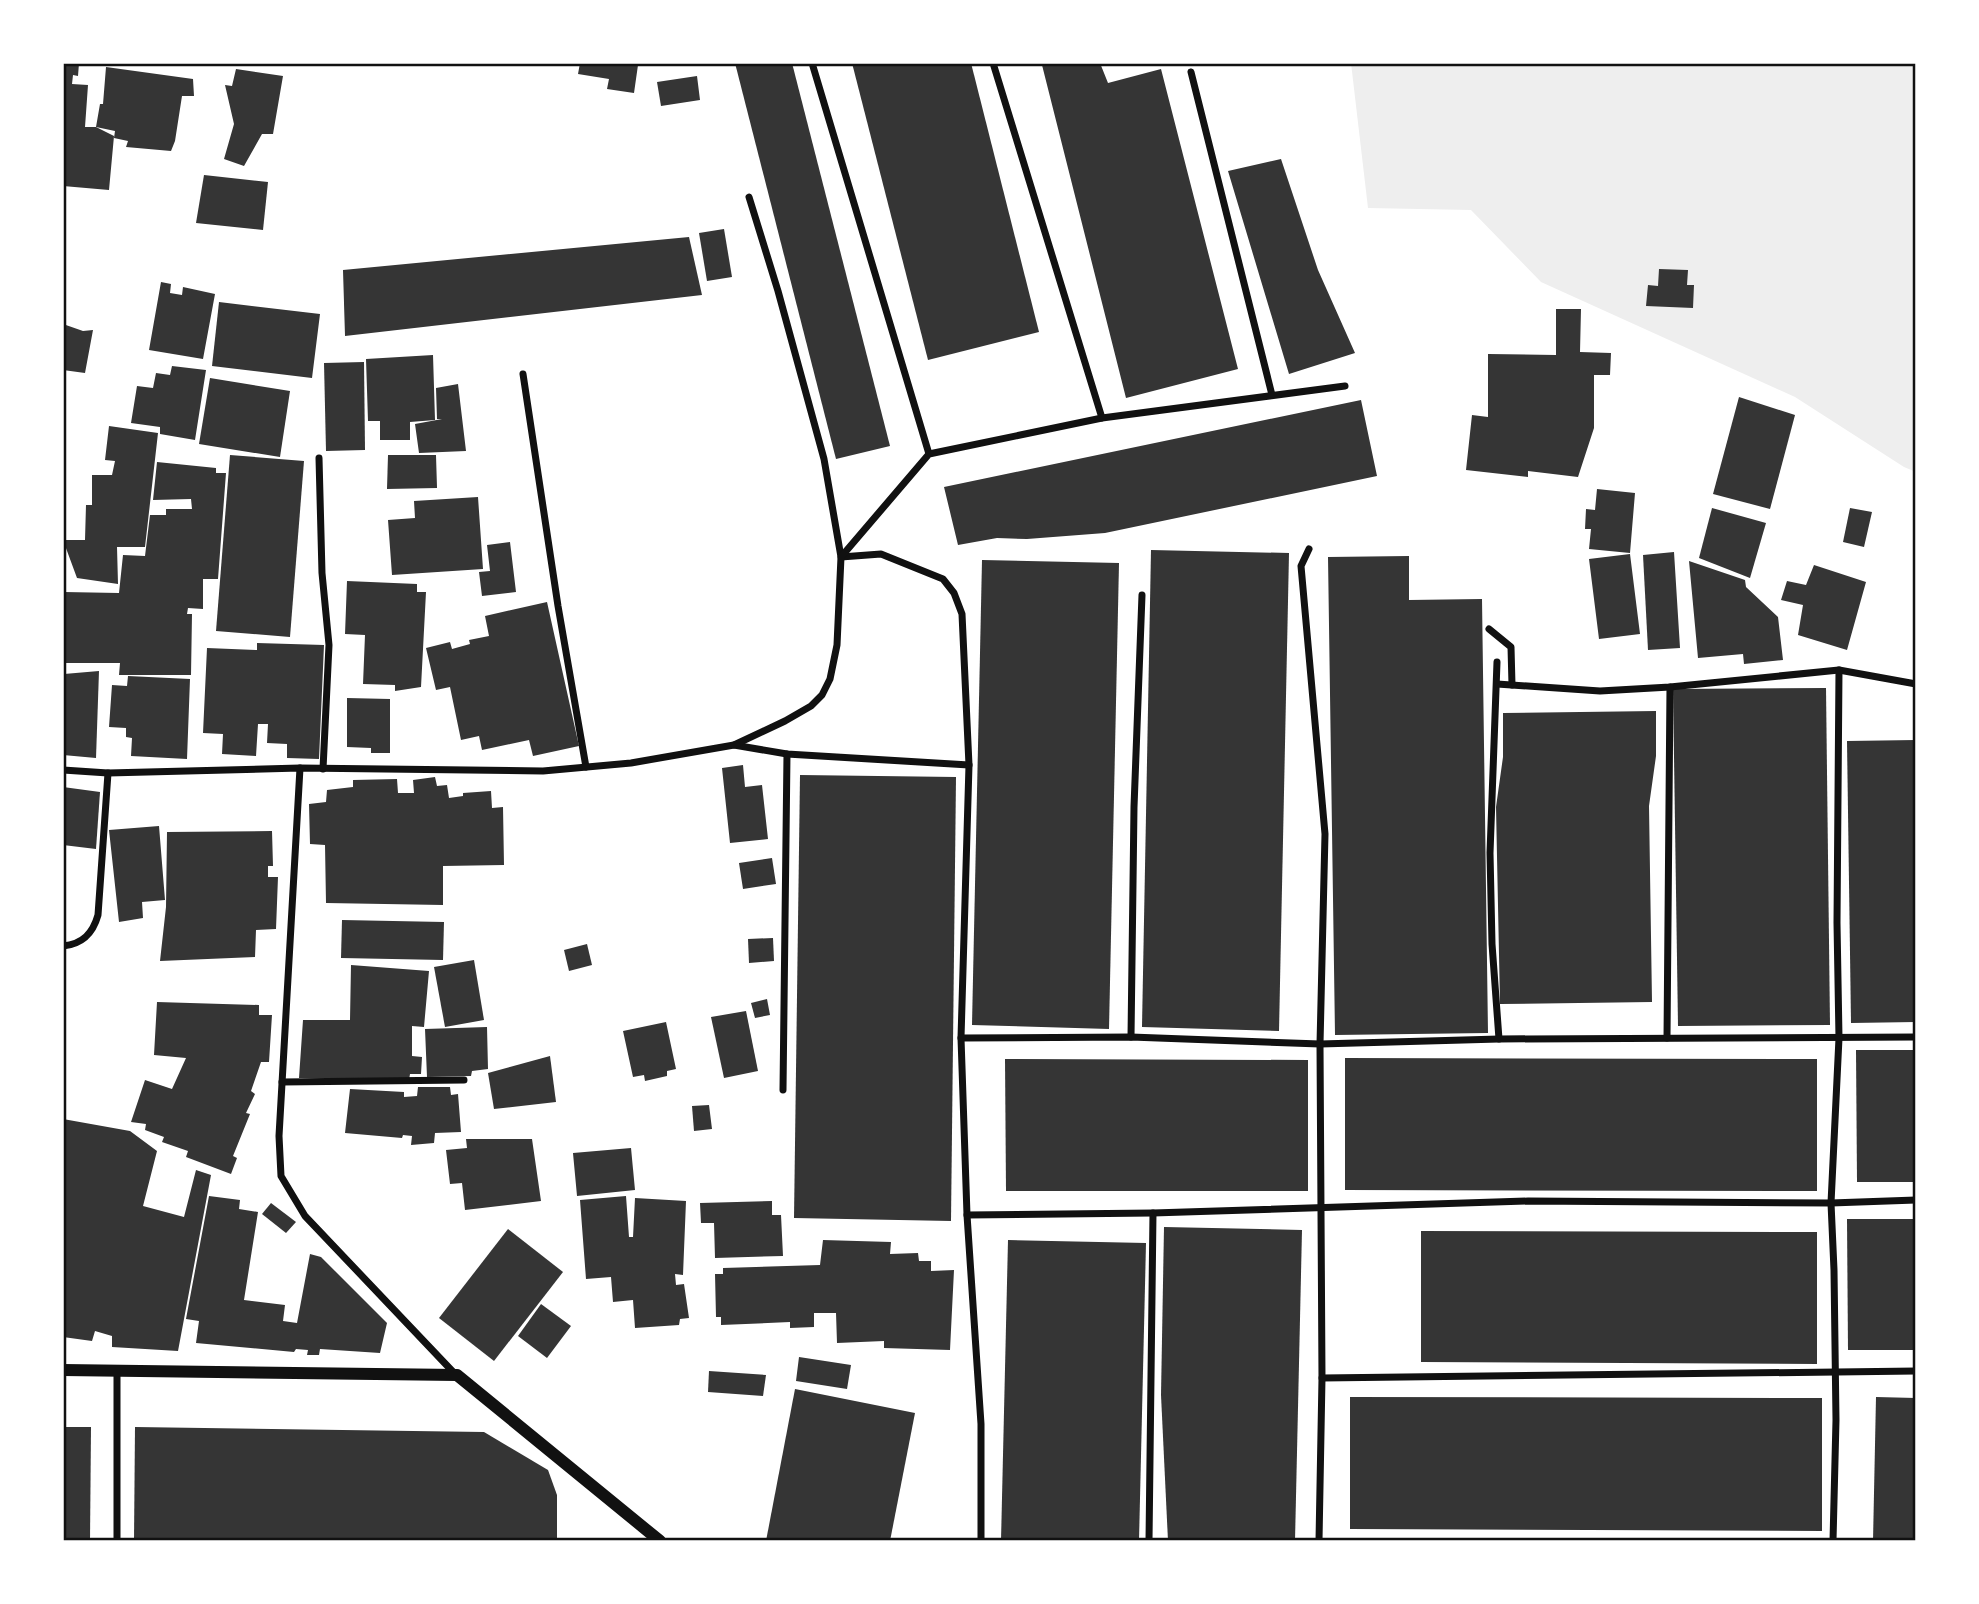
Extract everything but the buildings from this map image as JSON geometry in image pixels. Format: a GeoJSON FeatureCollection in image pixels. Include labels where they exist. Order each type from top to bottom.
{"type":"FeatureCollection","features":[{"type":"Feature","properties":{"kind":"street"},"geometry":{"type":"LineString","coordinates":[[812,63],[929,454]]}},
{"type":"Feature","properties":{"kind":"street"},"geometry":{"type":"LineString","coordinates":[[993,63],[1102,418]]}},
{"type":"Feature","properties":{"kind":"street"},"geometry":{"type":"LineString","coordinates":[[1191,72],[1272,395]]}},
{"type":"Feature","properties":{"kind":"street"},"geometry":{"type":"LineString","coordinates":[[63,770],[108,773],[300,768],[543,771],[631,762],[734,745],[811,706],[822,695],[830,679],[836,645],[841,557],[824,460],[778,291],[749,197]]}},
{"type":"Feature","properties":{"kind":"street"},"geometry":{"type":"LineString","coordinates":[[523,374],[558,606],[586,767]]}},
{"type":"Feature","properties":{"kind":"street"},"geometry":{"type":"LineString","coordinates":[[841,557],[929,454],[1102,418],[1345,386]]}},
{"type":"Feature","properties":{"kind":"street"},"geometry":{"type":"LineString","coordinates":[[319,458],[322,573],[329,645],[323,769]]}},
{"type":"Feature","properties":{"kind":"street"},"geometry":{"type":"LineString","coordinates":[[1309,549],[1301,566],[1325,834],[1320,1044],[1320,1541]]}},
{"type":"Feature","properties":{"kind":"street"},"geometry":{"type":"LineString","coordinates":[[841,557],[881,554],[943,579],[954,593],[962,614],[969,765],[961,1038],[967,1215],[981,1424],[981,1541]]}},
{"type":"Feature","properties":{"kind":"street"},"geometry":{"type":"LineString","coordinates":[[1131,1037],[1134,807],[1142,595]]}},
{"type":"Feature","properties":{"kind":"street"},"geometry":{"type":"LineString","coordinates":[[1489,629],[1511,647],[1512,685]]}},
{"type":"Feature","properties":{"kind":"street"},"geometry":{"type":"LineString","coordinates":[[1497,662],[1496,732],[1492,772],[1492,944],[1499,1039]]}},
{"type":"Feature","properties":{"kind":"street"},"geometry":{"type":"LineString","coordinates":[[1497,684],[1600,691],[1670,687],[1839,670],[1916,684]]}},
{"type":"Feature","properties":{"kind":"street"},"geometry":{"type":"LineString","coordinates":[[1833,1541],[1836,1420],[1831,1203],[1839,1038],[1839,670]]}},
{"type":"Feature","properties":{"kind":"street"},"geometry":{"type":"LineString","coordinates":[[1667,1038],[1670,687]]}},
{"type":"Feature","properties":{"kind":"street"},"geometry":{"type":"LineString","coordinates":[[734,745],[787,754],[969,765]]}},
{"type":"Feature","properties":{"kind":"street"},"geometry":{"type":"LineString","coordinates":[[783,1090],[787,754]]}},
{"type":"Feature","properties":{"kind":"street"},"geometry":{"type":"LineString","coordinates":[[300,768],[279,1136],[281,1176],[305,1216],[457,1375],[660,1541]]}},
{"type":"Feature","properties":{"kind":"street"},"geometry":{"type":"LineString","coordinates":[[63,946],[84,939],[94,931],[108,773]]}},
{"type":"Feature","properties":{"kind":"street"},"geometry":{"type":"LineString","coordinates":[[961,1038],[1131,1037],[1320,1044],[1499,1039],[1916,1037]]}},
{"type":"Feature","properties":{"kind":"street"},"geometry":{"type":"LineString","coordinates":[[282,1082],[464,1080]]}},
{"type":"Feature","properties":{"kind":"street"},"geometry":{"type":"LineString","coordinates":[[967,1215],[1153,1213],[1528,1201],[1831,1203],[1916,1200]]}},
{"type":"Feature","properties":{"kind":"street"},"geometry":{"type":"LineString","coordinates":[[1149,1541],[1153,1213]]}},
{"type":"Feature","properties":{"kind":"street"},"geometry":{"type":"LineString","coordinates":[[63,1370],[457,1375]]}},
{"type":"Feature","properties":{"kind":"street"},"geometry":{"type":"LineString","coordinates":[[117,1371],[117,1541]]}},
{"type":"Feature","properties":{"kind":"street"},"geometry":{"type":"LineString","coordinates":[[1322,1378],[1916,1371]]}},
{"type":"Feature","properties":{"kind":"shaded area"},"geometry":{"type":"Polygon","coordinates":[[[1351,63],[1916,63],[1916,472],[1795,397],[1541,282],[1471,210],[1368,208],[1351,63]]]}}]}
